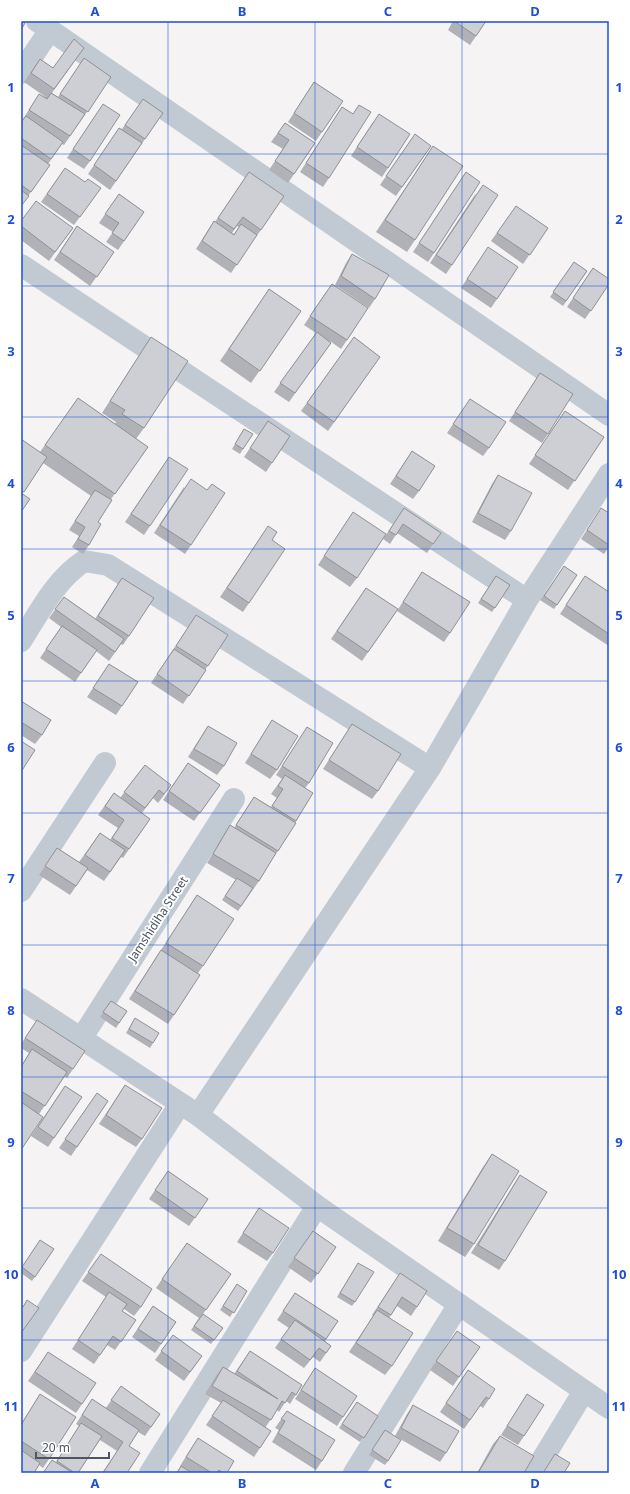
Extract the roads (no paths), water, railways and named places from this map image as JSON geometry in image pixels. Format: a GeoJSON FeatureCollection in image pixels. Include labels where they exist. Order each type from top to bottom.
{"type":"FeatureCollection","features":[{"type":"Feature","properties":{"kind":"street"},"geometry":{"type":"LineString","coordinates":[[21,73],[44,25],[609,415]]}},
{"type":"Feature","properties":{"kind":"street"},"geometry":{"type":"LineString","coordinates":[[21,265],[527,600]]}},
{"type":"Feature","properties":{"kind":"street"},"geometry":{"type":"LineString","coordinates":[[198,1115],[430,768],[527,600],[609,474]]}},
{"type":"Feature","properties":{"kind":"street"},"geometry":{"type":"LineString","coordinates":[[21,642],[60,582],[71,570],[84,561],[108,565],[430,768]]}},
{"type":"Feature","properties":{"kind":"street"},"geometry":{"type":"LineString","coordinates":[[21,891],[104,763]]}},
{"type":"Feature","properties":{"kind":"street","name":"Jamshidiha Street"},"geometry":{"type":"LineString","coordinates":[[81,1039],[234,799]]}},
{"type":"Feature","properties":{"kind":"street"},"geometry":{"type":"LineString","coordinates":[[21,999],[198,1115],[317,1206],[609,1408]]}},
{"type":"Feature","properties":{"kind":"street"},"geometry":{"type":"LineString","coordinates":[[21,1351],[180,1104]]}},
{"type":"Feature","properties":{"kind":"street"},"geometry":{"type":"LineString","coordinates":[[150,1473],[317,1206]]}},
{"type":"Feature","properties":{"kind":"street"},"geometry":{"type":"LineString","coordinates":[[354,1473],[459,1304]]}},
{"type":"Feature","properties":{"kind":"street"},"geometry":{"type":"LineString","coordinates":[[534,1473],[584,1391]]}}]}
